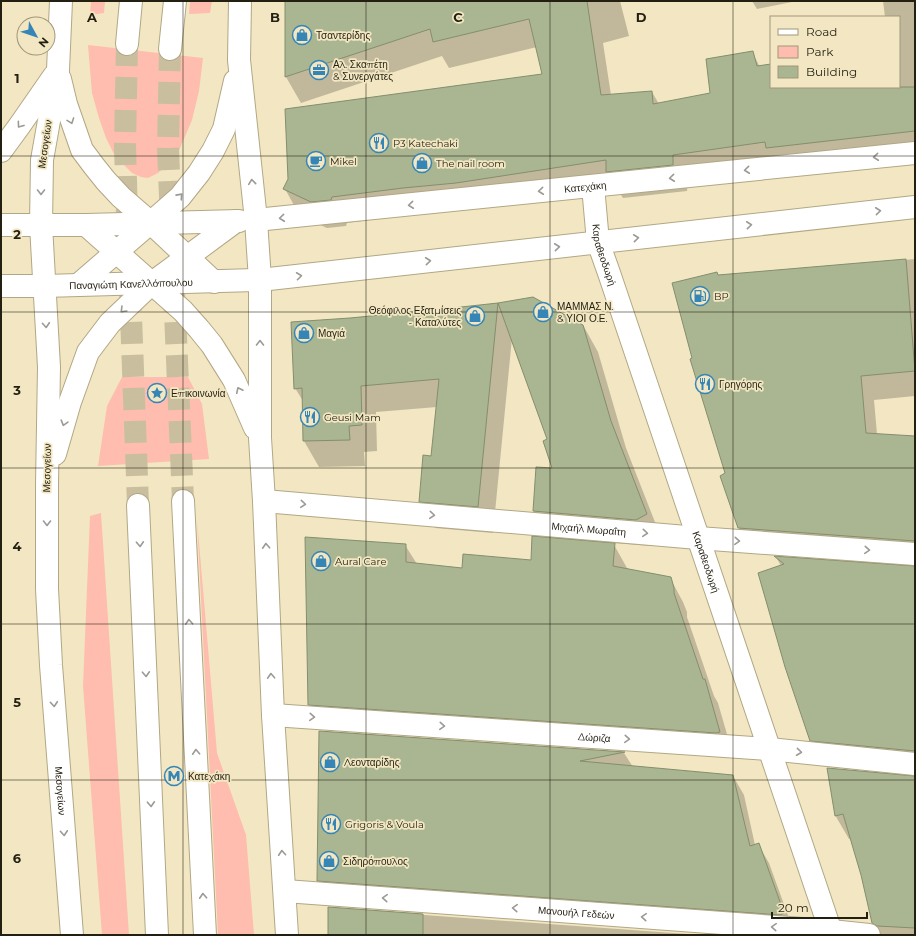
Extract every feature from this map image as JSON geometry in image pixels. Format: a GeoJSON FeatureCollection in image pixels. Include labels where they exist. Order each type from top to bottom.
{"type":"FeatureCollection","features":[{"type":"Feature","properties":{"kind":"main road","name":"Μεσογείων"},"geometry":{"type":"LineString","coordinates":[[61,1],[58,70],[42,160],[41,225],[49,367],[47,589],[51,665],[72,935]]}},
{"type":"Feature","properties":{"kind":"main road"},"geometry":{"type":"LineString","coordinates":[[127,44],[131,1]]}},
{"type":"Feature","properties":{"kind":"main road"},"geometry":{"type":"LineString","coordinates":[[170,49],[175,1]]}},
{"type":"Feature","properties":{"kind":"main road"},"geometry":{"type":"LineString","coordinates":[[240,1],[239,60],[246,220],[260,280],[260,438],[273,715],[287,935]]}},
{"type":"Feature","properties":{"kind":"main road"},"geometry":{"type":"LineString","coordinates":[[78,285],[152,223],[180,197],[213,151],[224,129],[239,60]]}},
{"type":"Feature","properties":{"kind":"main road"},"geometry":{"type":"LineString","coordinates":[[1,151],[58,70]]}},
{"type":"Feature","properties":{"kind":"main road"},"geometry":{"type":"LineString","coordinates":[[58,70],[66,104],[82,150],[106,181],[214,282]]}},
{"type":"Feature","properties":{"kind":"main road","name":"Κατεχάκη"},"geometry":{"type":"LineString","coordinates":[[246,220],[915,153]]}},
{"type":"Feature","properties":{"kind":"main road","name":"Καραθεοδωρή"},"geometry":{"type":"LineString","coordinates":[[593,186],[598,242],[831,933]]}},
{"type":"Feature","properties":{"kind":"main road"},"geometry":{"type":"LineString","coordinates":[[260,280],[915,207]]}},
{"type":"Feature","properties":{"kind":"main road"},"geometry":{"type":"LineString","coordinates":[[1,225],[86,225],[246,220]]}},
{"type":"Feature","properties":{"kind":"main road"},"geometry":{"type":"LineString","coordinates":[[47,484],[70,402],[88,352],[110,323],[152,283],[188,257],[246,220]]}},
{"type":"Feature","properties":{"kind":"main road"},"geometry":{"type":"LineString","coordinates":[[86,225],[183,311],[212,345],[234,380],[260,438]]}},
{"type":"Feature","properties":{"kind":"main road","name":"Παναγιώτη Κανελλόπουλου"},"geometry":{"type":"LineString","coordinates":[[1,286],[260,280]]}},
{"type":"Feature","properties":{"kind":"main road"},"geometry":{"type":"LineString","coordinates":[[183,501],[205,935]]}},
{"type":"Feature","properties":{"kind":"main road","name":"Μιχαήλ Μωραΐτη"},"geometry":{"type":"LineString","coordinates":[[264,501],[698,538],[915,554]]}},
{"type":"Feature","properties":{"kind":"main road"},"geometry":{"type":"LineString","coordinates":[[138,506],[157,935]]}},
{"type":"Feature","properties":{"kind":"main road","name":"Δώριζα"},"geometry":{"type":"LineString","coordinates":[[273,715],[769,749],[915,764]]}},
{"type":"Feature","properties":{"kind":"main road","name":"Μανουήλ Γεδεών"},"geometry":{"type":"LineString","coordinates":[[285,892],[869,935]]}},
{"type":"Feature","properties":{"kind":"green space"},"geometry":{"type":"Polygon","coordinates":[[[91,1],[105,1],[104,13],[90,15],[91,1]]]}},
{"type":"Feature","properties":{"kind":"green space"},"geometry":{"type":"Polygon","coordinates":[[[190,1],[212,1],[210,13],[189,14],[190,1]]]}},
{"type":"Feature","properties":{"kind":"green space"},"geometry":{"type":"Polygon","coordinates":[[[88,45],[203,58],[199,91],[192,120],[177,155],[158,173],[148,178],[132,173],[115,156],[106,138],[92,93],[88,45]]]}},
{"type":"Feature","properties":{"kind":"green space"},"geometry":{"type":"Polygon","coordinates":[[[122,377],[188,377],[202,404],[209,459],[98,466],[107,406],[122,377]]]}},
{"type":"Feature","properties":{"kind":"green space"},"geometry":{"type":"Polygon","coordinates":[[[101,513],[129,935],[102,935],[83,686],[90,516],[101,513]]]}},
{"type":"Feature","properties":{"kind":"green space"},"geometry":{"type":"Polygon","coordinates":[[[197,519],[217,753],[246,835],[254,935],[218,935],[197,519]]]}},
{"type":"Feature","properties":{"kind":"building"},"geometry":{"type":"Polygon","coordinates":[[[285,1],[587,1],[601,95],[652,91],[653,104],[710,93],[706,59],[753,51],[757,66],[770,64],[770,88],[915,87],[915,131],[766,148],[765,142],[673,155],[673,165],[606,172],[606,160],[456,183],[332,197],[331,200],[311,202],[283,189],[288,179],[285,109],[542,74],[529,19],[433,42],[430,29],[285,77],[285,1]]]}},
{"type":"Feature","properties":{"kind":"building"},"geometry":{"type":"Polygon","coordinates":[[[906,259],[915,371],[861,376],[866,433],[915,436],[915,541],[738,528],[720,476],[725,473],[690,359],[692,358],[672,283],[717,272],[718,275],[906,259]]]}},
{"type":"Feature","properties":{"kind":"building"},"geometry":{"type":"Polygon","coordinates":[[[533,297],[583,325],[611,421],[647,514],[636,520],[533,511],[536,467],[552,468],[543,441],[547,439],[498,303],[533,297]]]}},
{"type":"Feature","properties":{"kind":"building"},"geometry":{"type":"Polygon","coordinates":[[[498,303],[478,507],[419,502],[423,455],[431,456],[439,379],[361,386],[362,425],[349,426],[350,440],[303,441],[302,388],[294,389],[291,322],[350,318],[498,303]]]}},
{"type":"Feature","properties":{"kind":"building"},"geometry":{"type":"Polygon","coordinates":[[[532,536],[615,543],[613,566],[671,577],[674,593],[703,679],[705,679],[720,732],[716,733],[308,705],[305,537],[406,544],[406,562],[462,568],[463,554],[531,560],[532,536]]]}},
{"type":"Feature","properties":{"kind":"building"},"geometry":{"type":"Polygon","coordinates":[[[774,556],[915,566],[915,751],[810,741],[785,667],[758,573],[784,564],[774,556]]]}},
{"type":"Feature","properties":{"kind":"building"},"geometry":{"type":"Polygon","coordinates":[[[319,731],[625,752],[580,761],[733,775],[750,846],[759,843],[784,913],[780,915],[317,881],[319,731]]]}},
{"type":"Feature","properties":{"kind":"building"},"geometry":{"type":"Polygon","coordinates":[[[827,768],[915,776],[915,928],[877,926],[872,923],[861,875],[843,814],[835,816],[827,768]]]}},
{"type":"Feature","properties":{"kind":"building"},"geometry":{"type":"Polygon","coordinates":[[[328,907],[423,914],[423,935],[328,935],[328,907]]]}},
{"type":"Feature","properties":{"kind":"tunnel"},"geometry":{"type":"LineString","coordinates":[[127,44],[125,145],[127,217]]}},
{"type":"Feature","properties":{"kind":"tunnel"},"geometry":{"type":"LineString","coordinates":[[170,49],[168,148],[171,220]]}},
{"type":"Feature","properties":{"kind":"tunnel"},"geometry":{"type":"LineString","coordinates":[[130,289],[138,505]]}},
{"type":"Feature","properties":{"kind":"tunnel"},"geometry":{"type":"LineString","coordinates":[[174,289],[183,501]]}},
{"type":"Feature","properties":{"kind":"place","name":"Τσαντερίδης"},"geometry":{"type":"Point","coordinates":[302,35]}},
{"type":"Feature","properties":{"kind":"place","name":"Αλ. Σκαπέτη & Συνεργάτες"},"geometry":{"type":"Point","coordinates":[319,70]}},
{"type":"Feature","properties":{"kind":"place","name":"P3 Katechaki"},"geometry":{"type":"Point","coordinates":[379,143]}},
{"type":"Feature","properties":{"kind":"place","name":"Mikel"},"geometry":{"type":"Point","coordinates":[316,161]}},
{"type":"Feature","properties":{"kind":"place","name":"The nail room"},"geometry":{"type":"Point","coordinates":[422,163]}},
{"type":"Feature","properties":{"kind":"place","name":"BP"},"geometry":{"type":"Point","coordinates":[700,296]}},
{"type":"Feature","properties":{"kind":"place","name":"ΜΑΜΜΑΣ Ν. & ΥΙΟΙ Ο.Ε."},"geometry":{"type":"Point","coordinates":[543,312]}},
{"type":"Feature","properties":{"kind":"place","name":"Θεόφιλος Εξατμίσεις - Καταλύτες"},"geometry":{"type":"Point","coordinates":[475,316]}},
{"type":"Feature","properties":{"kind":"place","name":"Μαγιά"},"geometry":{"type":"Point","coordinates":[304,333]}},
{"type":"Feature","properties":{"kind":"place","name":"Γρηγόρης"},"geometry":{"type":"Point","coordinates":[705,384]}},
{"type":"Feature","properties":{"kind":"place","name":"Επικοινωνία"},"geometry":{"type":"Point","coordinates":[157,393]}},
{"type":"Feature","properties":{"kind":"place","name":"Geusi Mam"},"geometry":{"type":"Point","coordinates":[310,417]}},
{"type":"Feature","properties":{"kind":"place","name":"Aural Care"},"geometry":{"type":"Point","coordinates":[321,561]}},
{"type":"Feature","properties":{"kind":"place","name":"Λεονταρίδης"},"geometry":{"type":"Point","coordinates":[330,762]}},
{"type":"Feature","properties":{"kind":"place","name":"Κατεχάκη"},"geometry":{"type":"Point","coordinates":[174,776]}},
{"type":"Feature","properties":{"kind":"place","name":"Grigoris & Voula"},"geometry":{"type":"Point","coordinates":[331,824]}},
{"type":"Feature","properties":{"kind":"place","name":"Σιδηρόπουλος"},"geometry":{"type":"Point","coordinates":[329,861]}}]}
